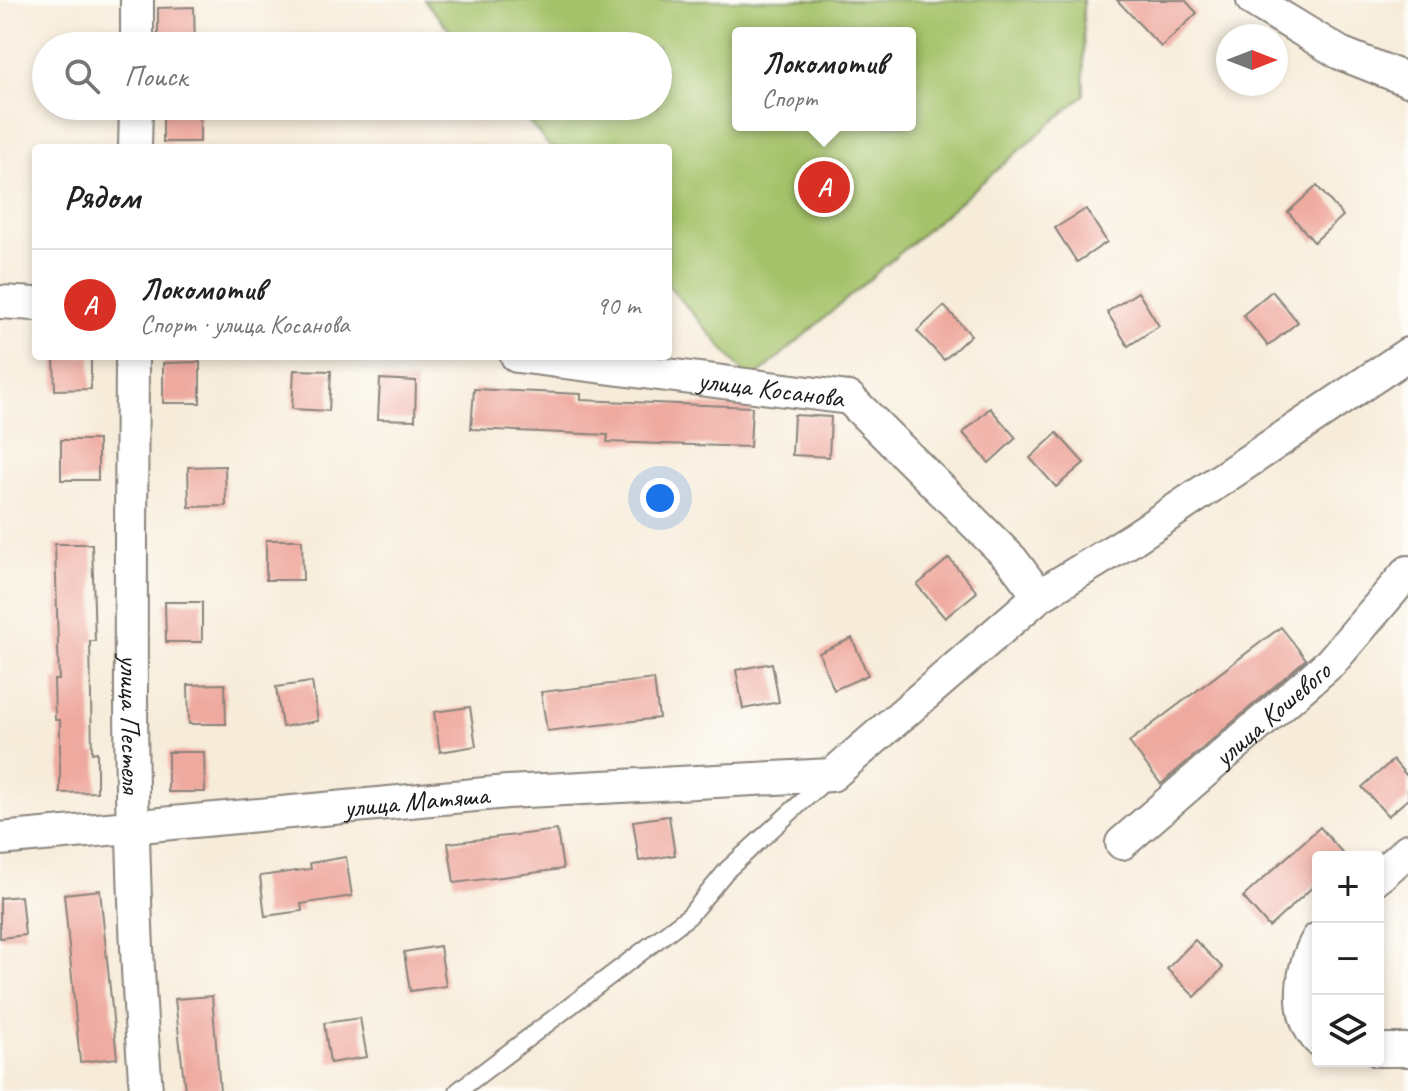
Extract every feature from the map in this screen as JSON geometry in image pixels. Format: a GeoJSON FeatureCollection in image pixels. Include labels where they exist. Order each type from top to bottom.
{"type":"FeatureCollection","features":[{"type":"Feature","properties":{"kind":"street"},"geometry":{"type":"LineString","coordinates":[[137,0],[137,32]]}},
{"type":"Feature","properties":{"kind":"street"},"geometry":{"type":"LineString","coordinates":[[1253,0],[1340,53],[1408,80]]}},
{"type":"Feature","properties":{"kind":"street"},"geometry":{"type":"LineString","coordinates":[[135,144],[136,120]]}},
{"type":"Feature","properties":{"kind":"street"},"geometry":{"type":"LineString","coordinates":[[0,302],[32,304]]}},
{"type":"Feature","properties":{"kind":"street"},"geometry":{"type":"LineString","coordinates":[[832,775],[1039,596],[1131,540],[1408,354]]}},
{"type":"Feature","properties":{"kind":"street","name":"улица Пестеля"},"geometry":{"type":"LineString","coordinates":[[132,360],[131,826],[134,930],[146,1091]]}},
{"type":"Feature","properties":{"kind":"street","name":"улица Косанова"},"geometry":{"type":"LineString","coordinates":[[549,360],[849,398],[1012,560],[1039,596]]}},
{"type":"Feature","properties":{"kind":"street","name":"улица Кошевого"},"geometry":{"type":"LineString","coordinates":[[1122,843],[1331,662],[1408,572]]}},
{"type":"Feature","properties":{"kind":"street","name":"улица Матяша"},"geometry":{"type":"LineString","coordinates":[[0,839],[507,792],[832,775]]}},
{"type":"Feature","properties":{"kind":"street"},"geometry":{"type":"LineString","coordinates":[[1384,872],[1408,850]]}},
{"type":"Feature","properties":{"kind":"street"},"geometry":{"type":"LineString","coordinates":[[1312,949],[1305,960],[1303,1003],[1312,1032]]}},
{"type":"Feature","properties":{"kind":"street"},"geometry":{"type":"LineString","coordinates":[[1384,1050],[1408,1050]]}},
{"type":"Feature","properties":{"kind":"lane"},"geometry":{"type":"LineString","coordinates":[[458,1091],[689,916],[727,870],[832,775]]}},
{"type":"Feature","properties":{"kind":"green space"},"geometry":{"type":"Polygon","coordinates":[[[424,0],[1083,0],[1084,95],[751,381],[672,290],[672,144],[548,144],[527,120],[672,120],[672,32],[451,32],[424,0]]]}},
{"type":"Feature","properties":{"kind":"building"},"geometry":{"type":"Polygon","coordinates":[[[1117,0],[1185,0],[1197,13],[1161,47],[1117,0]]]}},
{"type":"Feature","properties":{"kind":"building"},"geometry":{"type":"Polygon","coordinates":[[[194,7],[195,32],[158,32],[158,8],[194,7]]]}},
{"type":"Feature","properties":{"kind":"building"},"geometry":{"type":"Polygon","coordinates":[[[163,120],[200,120],[200,142],[163,142],[163,120]]]}},
{"type":"Feature","properties":{"kind":"building"},"geometry":{"type":"Polygon","coordinates":[[[1317,186],[1343,216],[1314,242],[1288,212],[1317,186]]]}},
{"type":"Feature","properties":{"kind":"building"},"geometry":{"type":"Polygon","coordinates":[[[1086,209],[1107,242],[1077,262],[1055,228],[1086,209]]]}},
{"type":"Feature","properties":{"kind":"building"},"geometry":{"type":"Polygon","coordinates":[[[1272,291],[1298,322],[1268,346],[1243,315],[1272,291]]]}},
{"type":"Feature","properties":{"kind":"building"},"geometry":{"type":"Polygon","coordinates":[[[1138,292],[1159,326],[1128,346],[1107,312],[1138,292]]]}},
{"type":"Feature","properties":{"kind":"building"},"geometry":{"type":"Polygon","coordinates":[[[944,306],[971,335],[944,360],[917,331],[944,306]]]}},
{"type":"Feature","properties":{"kind":"building"},"geometry":{"type":"Polygon","coordinates":[[[54,360],[91,360],[91,389],[55,390],[54,360]]]}},
{"type":"Feature","properties":{"kind":"building"},"geometry":{"type":"Polygon","coordinates":[[[200,362],[200,403],[163,403],[163,363],[200,362]]]}},
{"type":"Feature","properties":{"kind":"building"},"geometry":{"type":"Polygon","coordinates":[[[294,370],[331,371],[329,411],[292,409],[294,370]]]}},
{"type":"Feature","properties":{"kind":"building"},"geometry":{"type":"Polygon","coordinates":[[[380,379],[416,381],[415,420],[378,419],[380,379]]]}},
{"type":"Feature","properties":{"kind":"building"},"geometry":{"type":"Polygon","coordinates":[[[474,389],[581,394],[581,400],[752,407],[750,447],[607,442],[608,435],[471,429],[474,389]]]}},
{"type":"Feature","properties":{"kind":"building"},"geometry":{"type":"Polygon","coordinates":[[[990,408],[1016,438],[989,463],[963,433],[990,408]]]}},
{"type":"Feature","properties":{"kind":"building"},"geometry":{"type":"Polygon","coordinates":[[[794,415],[831,417],[829,457],[792,455],[794,415]]]}},
{"type":"Feature","properties":{"kind":"building"},"geometry":{"type":"Polygon","coordinates":[[[1057,433],[1084,463],[1056,487],[1030,458],[1057,433]]]}},
{"type":"Feature","properties":{"kind":"building"},"geometry":{"type":"Polygon","coordinates":[[[61,440],[98,440],[98,480],[61,480],[61,440]]]}},
{"type":"Feature","properties":{"kind":"building"},"geometry":{"type":"Polygon","coordinates":[[[225,466],[226,506],[189,507],[188,467],[225,466]]]}},
{"type":"Feature","properties":{"kind":"building"},"geometry":{"type":"Polygon","coordinates":[[[266,540],[302,540],[303,580],[266,580],[266,540]]]}},
{"type":"Feature","properties":{"kind":"building"},"geometry":{"type":"Polygon","coordinates":[[[55,544],[92,544],[95,641],[90,641],[92,753],[97,752],[97,792],[60,793],[60,720],[55,720],[54,680],[59,680],[55,544]]]}},
{"type":"Feature","properties":{"kind":"building"},"geometry":{"type":"Polygon","coordinates":[[[949,558],[977,592],[945,618],[917,585],[949,558]]]}},
{"type":"Feature","properties":{"kind":"building"},"geometry":{"type":"Polygon","coordinates":[[[165,602],[202,602],[202,642],[166,642],[165,602]]]}},
{"type":"Feature","properties":{"kind":"building"},"geometry":{"type":"Polygon","coordinates":[[[1281,627],[1306,659],[1161,784],[1129,742],[1281,627]]]}},
{"type":"Feature","properties":{"kind":"building"},"geometry":{"type":"Polygon","coordinates":[[[852,638],[868,675],[834,690],[819,653],[852,638]]]}},
{"type":"Feature","properties":{"kind":"building"},"geometry":{"type":"Polygon","coordinates":[[[772,663],[779,702],[743,709],[736,670],[772,663]]]}},
{"type":"Feature","properties":{"kind":"building"},"geometry":{"type":"Polygon","coordinates":[[[654,679],[659,718],[547,731],[541,692],[654,679]]]}},
{"type":"Feature","properties":{"kind":"building"},"geometry":{"type":"Polygon","coordinates":[[[312,682],[318,721],[282,727],[276,687],[312,682]]]}},
{"type":"Feature","properties":{"kind":"building"},"geometry":{"type":"Polygon","coordinates":[[[225,684],[226,724],[189,724],[188,685],[225,684]]]}},
{"type":"Feature","properties":{"kind":"building"},"geometry":{"type":"Polygon","coordinates":[[[470,707],[476,746],[440,752],[434,712],[470,707]]]}},
{"type":"Feature","properties":{"kind":"building"},"geometry":{"type":"Polygon","coordinates":[[[168,752],[204,752],[205,792],[168,792],[168,752]]]}},
{"type":"Feature","properties":{"kind":"building"},"geometry":{"type":"Polygon","coordinates":[[[1393,760],[1408,777],[1408,799],[1388,816],[1362,787],[1393,760]]]}},
{"type":"Feature","properties":{"kind":"building"},"geometry":{"type":"Polygon","coordinates":[[[669,816],[675,855],[639,861],[633,821],[669,816]]]}},
{"type":"Feature","properties":{"kind":"building"},"geometry":{"type":"Polygon","coordinates":[[[1320,827],[1341,851],[1312,851],[1312,888],[1269,927],[1243,897],[1320,827]]]}},
{"type":"Feature","properties":{"kind":"building"},"geometry":{"type":"Polygon","coordinates":[[[557,830],[563,869],[454,883],[448,843],[557,830]]]}},
{"type":"Feature","properties":{"kind":"building"},"geometry":{"type":"Polygon","coordinates":[[[346,857],[352,896],[301,904],[302,911],[265,916],[260,876],[311,869],[310,863],[346,857]]]}},
{"type":"Feature","properties":{"kind":"building"},"geometry":{"type":"Polygon","coordinates":[[[100,890],[117,1058],[80,1062],[64,894],[100,890]]]}},
{"type":"Feature","properties":{"kind":"building"},"geometry":{"type":"Polygon","coordinates":[[[21,896],[25,935],[0,938],[0,898],[21,896]]]}},
{"type":"Feature","properties":{"kind":"building"},"geometry":{"type":"Polygon","coordinates":[[[1195,940],[1223,968],[1195,997],[1167,969],[1195,940]]]}},
{"type":"Feature","properties":{"kind":"building"},"geometry":{"type":"Polygon","coordinates":[[[440,946],[446,986],[410,991],[404,952],[440,946]]]}},
{"type":"Feature","properties":{"kind":"building"},"geometry":{"type":"Polygon","coordinates":[[[212,996],[220,1091],[185,1091],[175,999],[212,996]]]}},
{"type":"Feature","properties":{"kind":"building"},"geometry":{"type":"Polygon","coordinates":[[[360,1018],[367,1057],[330,1063],[324,1023],[360,1018]]]}},
{"type":"Feature","properties":{"kind":"place","name":"Локомотив"},"geometry":{"type":"Point","coordinates":[824,187]}}]}
